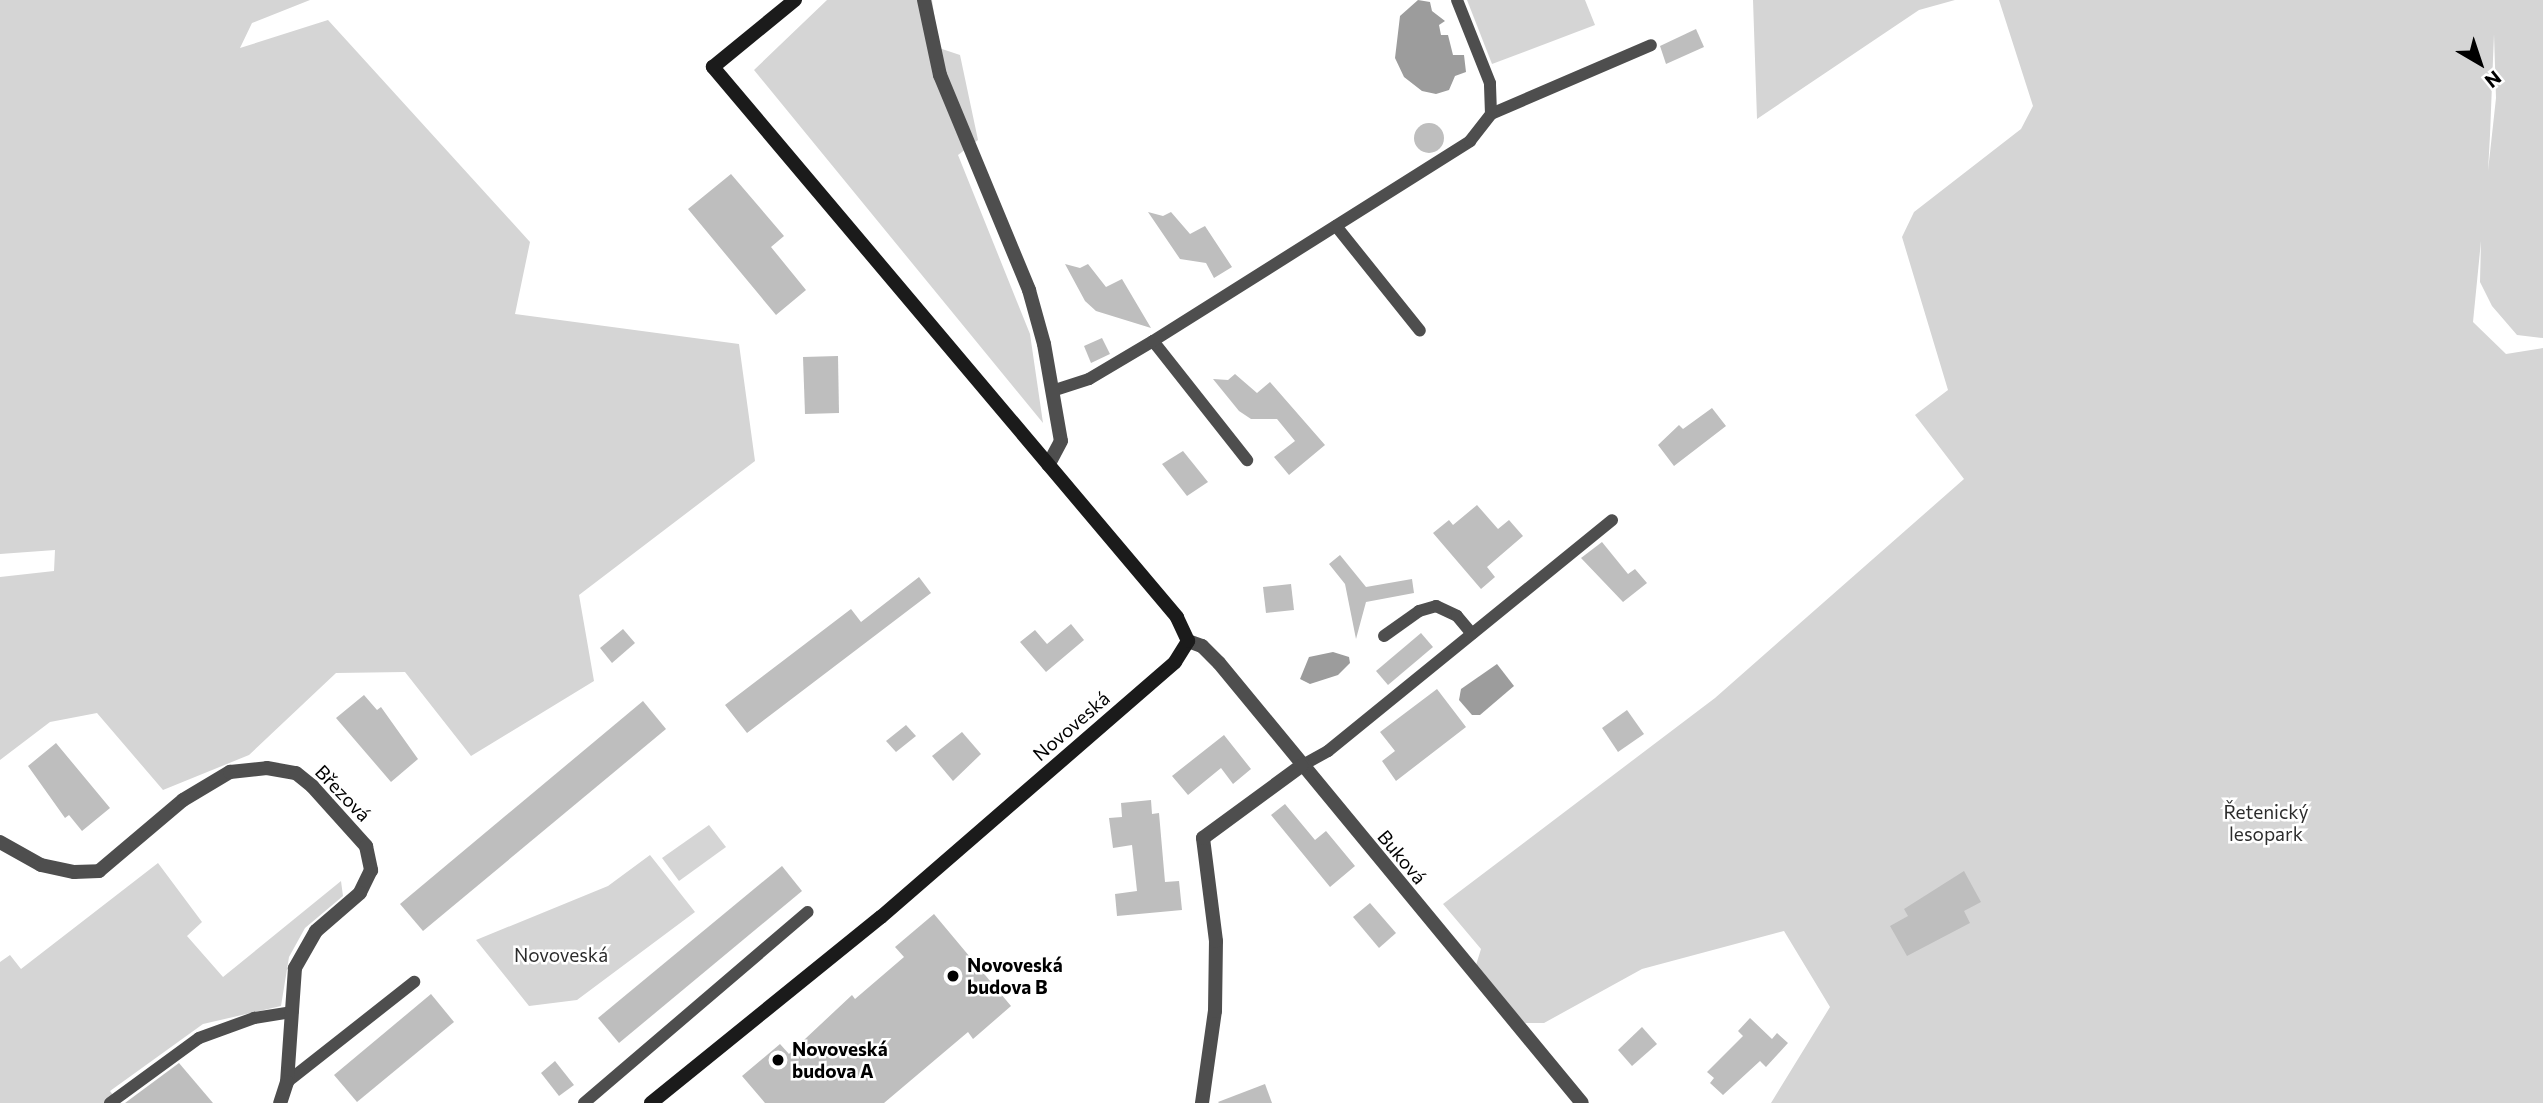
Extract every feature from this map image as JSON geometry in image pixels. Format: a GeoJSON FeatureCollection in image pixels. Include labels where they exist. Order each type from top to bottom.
{"type":"FeatureCollection","features":[{"type":"Feature","properties":{"kind":"street"},"geometry":{"type":"LineString","coordinates":[[795,0],[713,67],[1177,617],[1188,641]]}},
{"type":"Feature","properties":{"kind":"street"},"geometry":{"type":"LineString","coordinates":[[924,0],[940,75],[1029,290],[1061,441],[1048,465]]}},
{"type":"Feature","properties":{"kind":"street","name":"Buková"},"geometry":{"type":"LineString","coordinates":[[1188,641],[1202,646],[1219,663],[1301,766],[1582,1103]]}},
{"type":"Feature","properties":{"kind":"street","name":"Novoveská"},"geometry":{"type":"LineString","coordinates":[[651,1103],[889,909],[1160,674],[1188,641]]}},
{"type":"Feature","properties":{"kind":"street"},"geometry":{"type":"LineString","coordinates":[[1202,1103],[1215,1011],[1216,941],[1203,838],[1301,766]]}},
{"type":"Feature","properties":{"kind":"street","name":"Březová"},"geometry":{"type":"LineString","coordinates":[[0,842],[41,865],[75,873],[99,872],[183,800],[230,772],[267,768],[296,773],[366,846],[371,870],[360,893],[316,931],[295,968],[287,1082],[280,1103]]}},
{"type":"Feature","properties":{"kind":"lane"},"geometry":{"type":"LineString","coordinates":[[1457,0],[1490,83],[1491,114]]}},
{"type":"Feature","properties":{"kind":"lane"},"geometry":{"type":"LineString","coordinates":[[1052,391],[1089,379],[1336,226],[1470,141],[1491,114],[1651,45]]}},
{"type":"Feature","properties":{"kind":"lane"},"geometry":{"type":"LineString","coordinates":[[1336,226],[1420,331]]}},
{"type":"Feature","properties":{"kind":"lane"},"geometry":{"type":"LineString","coordinates":[[1153,341],[1247,460]]}},
{"type":"Feature","properties":{"kind":"lane"},"geometry":{"type":"LineString","coordinates":[[1301,766],[1328,751],[1612,520]]}},
{"type":"Feature","properties":{"kind":"lane"},"geometry":{"type":"LineString","coordinates":[[1384,636],[1419,611],[1436,606],[1457,616],[1472,634]]}},
{"type":"Feature","properties":{"kind":"lane"},"geometry":{"type":"LineString","coordinates":[[584,1103],[808,912]]}},
{"type":"Feature","properties":{"kind":"lane"},"geometry":{"type":"LineString","coordinates":[[287,1082],[414,982]]}},
{"type":"Feature","properties":{"kind":"lane"},"geometry":{"type":"LineString","coordinates":[[110,1103],[199,1038],[254,1018],[293,1012]]}},
{"type":"Feature","properties":{"kind":"green space"},"geometry":{"type":"Polygon","coordinates":[[[0,0],[310,0],[252,23],[240,48],[328,20],[530,242],[515,314],[739,344],[755,461],[579,595],[594,681],[471,756],[405,672],[336,673],[249,755],[163,790],[97,713],[50,722],[0,760],[0,577],[54,571],[55,550],[0,554],[0,0]]]}},
{"type":"Feature","properties":{"kind":"green space"},"geometry":{"type":"Polygon","coordinates":[[[827,0],[932,0],[939,48],[960,55],[978,140],[958,155],[1030,334],[1043,423],[754,70],[827,0]]]}},
{"type":"Feature","properties":{"kind":"green space"},"geometry":{"type":"Polygon","coordinates":[[[1467,0],[1585,0],[1595,25],[1492,64],[1467,0]]]}},
{"type":"Feature","properties":{"kind":"green space"},"geometry":{"type":"Polygon","coordinates":[[[1753,0],[1955,0],[1919,10],[1757,119],[1753,0]]]}},
{"type":"Feature","properties":{"kind":"green space","name":"Řetenický lesopark"},"geometry":{"type":"Polygon","coordinates":[[[1999,0],[2543,0],[2543,338],[2517,335],[2492,306],[2480,282],[2481,241],[2473,322],[2506,354],[2543,348],[2543,1103],[1771,1103],[1830,1007],[1784,931],[1642,969],[1544,1023],[1525,1023],[1476,965],[1481,949],[1443,904],[1715,698],[1964,479],[1915,415],[1948,390],[1902,237],[1914,212],[2021,129],[2033,106],[1999,0]],[[2494,34],[2488,171],[2496,98],[2494,34]]]}},
{"type":"Feature","properties":{"kind":"green space"},"geometry":{"type":"Polygon","coordinates":[[[709,825],[726,847],[679,881],[662,858],[709,825]]]}},
{"type":"Feature","properties":{"kind":"green space","name":"Novoveská"},"geometry":{"type":"Polygon","coordinates":[[[650,855],[695,912],[577,1000],[529,1006],[476,940],[608,886],[650,855]]]}},
{"type":"Feature","properties":{"kind":"green space"},"geometry":{"type":"Polygon","coordinates":[[[158,863],[202,922],[187,936],[223,977],[341,881],[343,896],[305,928],[289,957],[281,1006],[203,1024],[110,1091],[119,1103],[0,1103],[0,962],[10,955],[21,969],[158,863]]]}},
{"type":"Feature","properties":{"kind":"shaded area"},"geometry":{"type":"Polygon","coordinates":[[[1418,0],[1430,2],[1432,11],[1445,21],[1439,25],[1441,35],[1448,35],[1453,55],[1464,55],[1466,72],[1455,76],[1449,90],[1436,94],[1422,91],[1404,77],[1395,58],[1400,16],[1418,0]]]}},
{"type":"Feature","properties":{"kind":"shaded area"},"geometry":{"type":"Polygon","coordinates":[[[1333,652],[1349,657],[1350,663],[1338,675],[1310,684],[1300,679],[1309,657],[1333,652]]]}},
{"type":"Feature","properties":{"kind":"shaded area"},"geometry":{"type":"Polygon","coordinates":[[[1497,664],[1514,686],[1480,715],[1472,715],[1459,700],[1461,689],[1497,664]]]}},
{"type":"Feature","properties":{"kind":"building"},"geometry":{"type":"Polygon","coordinates":[[[1696,29],[1704,47],[1666,64],[1660,46],[1696,29]]]}},
{"type":"Feature","properties":{"kind":"building"},"geometry":{"type":"Polygon","coordinates":[[[1429,123],[1440,127],[1444,138],[1440,149],[1429,153],[1418,149],[1414,138],[1418,127],[1429,123]]]}},
{"type":"Feature","properties":{"kind":"building"},"geometry":{"type":"Polygon","coordinates":[[[731,174],[784,236],[771,247],[806,290],[776,315],[688,209],[731,174]]]}},
{"type":"Feature","properties":{"kind":"building"},"geometry":{"type":"Polygon","coordinates":[[[1148,212],[1163,216],[1171,212],[1190,234],[1205,226],[1232,267],[1214,278],[1206,263],[1180,259],[1148,212]]]}},
{"type":"Feature","properties":{"kind":"building"},"geometry":{"type":"Polygon","coordinates":[[[1065,264],[1080,268],[1088,264],[1106,287],[1122,279],[1151,328],[1096,311],[1085,301],[1065,264]]]}},
{"type":"Feature","properties":{"kind":"building"},"geometry":{"type":"Polygon","coordinates":[[[1102,338],[1110,354],[1091,363],[1084,346],[1102,338]]]}},
{"type":"Feature","properties":{"kind":"building"},"geometry":{"type":"Polygon","coordinates":[[[838,356],[839,413],[805,414],[803,357],[838,356]]]}},
{"type":"Feature","properties":{"kind":"building"},"geometry":{"type":"Polygon","coordinates":[[[1235,374],[1257,393],[1270,382],[1325,445],[1289,475],[1274,457],[1295,441],[1277,419],[1251,419],[1239,411],[1213,379],[1228,380],[1235,374]]]}},
{"type":"Feature","properties":{"kind":"building"},"geometry":{"type":"Polygon","coordinates":[[[1712,408],[1726,426],[1674,466],[1658,445],[1679,425],[1683,429],[1712,408]]]}},
{"type":"Feature","properties":{"kind":"building"},"geometry":{"type":"Polygon","coordinates":[[[1183,451],[1208,482],[1187,496],[1162,464],[1183,451]]]}},
{"type":"Feature","properties":{"kind":"building"},"geometry":{"type":"Polygon","coordinates":[[[1477,505],[1498,529],[1509,520],[1523,536],[1487,567],[1495,577],[1481,589],[1433,533],[1449,520],[1453,525],[1477,505]]]}},
{"type":"Feature","properties":{"kind":"building"},"geometry":{"type":"Polygon","coordinates":[[[1602,542],[1628,574],[1635,569],[1647,583],[1623,602],[1581,558],[1602,542]]]}},
{"type":"Feature","properties":{"kind":"building"},"geometry":{"type":"Polygon","coordinates":[[[1340,555],[1366,587],[1412,579],[1414,593],[1366,602],[1356,639],[1345,584],[1329,564],[1340,555]]]}},
{"type":"Feature","properties":{"kind":"building"},"geometry":{"type":"Polygon","coordinates":[[[919,577],[931,593],[747,733],[725,705],[851,609],[861,622],[919,577]]]}},
{"type":"Feature","properties":{"kind":"building"},"geometry":{"type":"Polygon","coordinates":[[[1291,584],[1294,610],[1266,613],[1263,587],[1291,584]]]}},
{"type":"Feature","properties":{"kind":"building"},"geometry":{"type":"Polygon","coordinates":[[[1071,624],[1084,640],[1046,672],[1020,642],[1035,630],[1047,644],[1071,624]]]}},
{"type":"Feature","properties":{"kind":"building"},"geometry":{"type":"Polygon","coordinates":[[[623,629],[635,643],[612,663],[600,648],[623,629]]]}},
{"type":"Feature","properties":{"kind":"building"},"geometry":{"type":"Polygon","coordinates":[[[1421,633],[1433,647],[1388,685],[1376,671],[1421,633]]]}},
{"type":"Feature","properties":{"kind":"building"},"geometry":{"type":"Polygon","coordinates":[[[1437,689],[1466,727],[1396,781],[1382,761],[1395,751],[1380,732],[1437,689]]]}},
{"type":"Feature","properties":{"kind":"building"},"geometry":{"type":"Polygon","coordinates":[[[364,695],[377,710],[381,707],[418,759],[391,782],[336,718],[364,695]]]}},
{"type":"Feature","properties":{"kind":"building"},"geometry":{"type":"Polygon","coordinates":[[[643,701],[666,729],[423,931],[400,904],[643,701]]]}},
{"type":"Feature","properties":{"kind":"building"},"geometry":{"type":"Polygon","coordinates":[[[1627,710],[1644,734],[1618,752],[1602,728],[1627,710]]]}},
{"type":"Feature","properties":{"kind":"building"},"geometry":{"type":"Polygon","coordinates":[[[906,725],[916,736],[896,752],[886,741],[906,725]]]}},
{"type":"Feature","properties":{"kind":"building"},"geometry":{"type":"Polygon","coordinates":[[[962,732],[981,754],[953,781],[932,756],[962,732]]]}},
{"type":"Feature","properties":{"kind":"building"},"geometry":{"type":"Polygon","coordinates":[[[1224,735],[1251,769],[1233,784],[1221,768],[1188,795],[1172,776],[1224,735]]]}},
{"type":"Feature","properties":{"kind":"building"},"geometry":{"type":"Polygon","coordinates":[[[56,743],[110,808],[82,831],[69,815],[65,818],[28,766],[56,743]]]}},
{"type":"Feature","properties":{"kind":"building"},"geometry":{"type":"Polygon","coordinates":[[[1151,800],[1152,814],[1159,813],[1165,882],[1179,881],[1182,910],[1117,916],[1115,894],[1137,891],[1132,845],[1113,848],[1109,818],[1122,817],[1121,803],[1151,800]]]}},
{"type":"Feature","properties":{"kind":"building"},"geometry":{"type":"Polygon","coordinates":[[[1285,804],[1315,840],[1326,831],[1355,866],[1330,887],[1271,815],[1285,804]]]}},
{"type":"Feature","properties":{"kind":"building"},"geometry":{"type":"Polygon","coordinates":[[[782,866],[802,891],[619,1043],[598,1018],[782,866]]]}},
{"type":"Feature","properties":{"kind":"building"},"geometry":{"type":"Polygon","coordinates":[[[1964,871],[1981,902],[1964,911],[1970,923],[1907,956],[1890,926],[1908,916],[1904,909],[1964,871]]]}},
{"type":"Feature","properties":{"kind":"building"},"geometry":{"type":"Polygon","coordinates":[[[1370,903],[1396,933],[1379,948],[1353,917],[1370,903]]]}},
{"type":"Feature","properties":{"kind":"building"},"geometry":{"type":"Polygon","coordinates":[[[934,914],[1011,1006],[973,1039],[968,1032],[884,1103],[765,1103],[742,1076],[780,1044],[789,1054],[852,995],[855,999],[904,957],[895,947],[934,914]]]}},
{"type":"Feature","properties":{"kind":"building"},"geometry":{"type":"Polygon","coordinates":[[[431,994],[454,1022],[357,1102],[334,1075],[431,994]]]}},
{"type":"Feature","properties":{"kind":"building"},"geometry":{"type":"Polygon","coordinates":[[[1750,1018],[1772,1039],[1777,1033],[1788,1043],[1766,1067],[1760,1061],[1723,1095],[1710,1083],[1714,1078],[1707,1072],[1743,1036],[1738,1031],[1750,1018]]]}},
{"type":"Feature","properties":{"kind":"building"},"geometry":{"type":"Polygon","coordinates":[[[1642,1027],[1657,1044],[1632,1066],[1618,1050],[1642,1027]]]}},
{"type":"Feature","properties":{"kind":"building"},"geometry":{"type":"Polygon","coordinates":[[[555,1061],[574,1085],[559,1096],[541,1073],[555,1061]]]}},
{"type":"Feature","properties":{"kind":"building"},"geometry":{"type":"Polygon","coordinates":[[[179,1063],[213,1103],[125,1103],[179,1063]]]}},
{"type":"Feature","properties":{"kind":"building"},"geometry":{"type":"Polygon","coordinates":[[[1265,1084],[1272,1103],[1218,1102],[1265,1084]]]}},
{"type":"Feature","properties":{"kind":"place","name":"Novoveská budova B"},"geometry":{"type":"Point","coordinates":[953,976]}},
{"type":"Feature","properties":{"kind":"place","name":"Novoveská budova A"},"geometry":{"type":"Point","coordinates":[778,1060]}}]}
